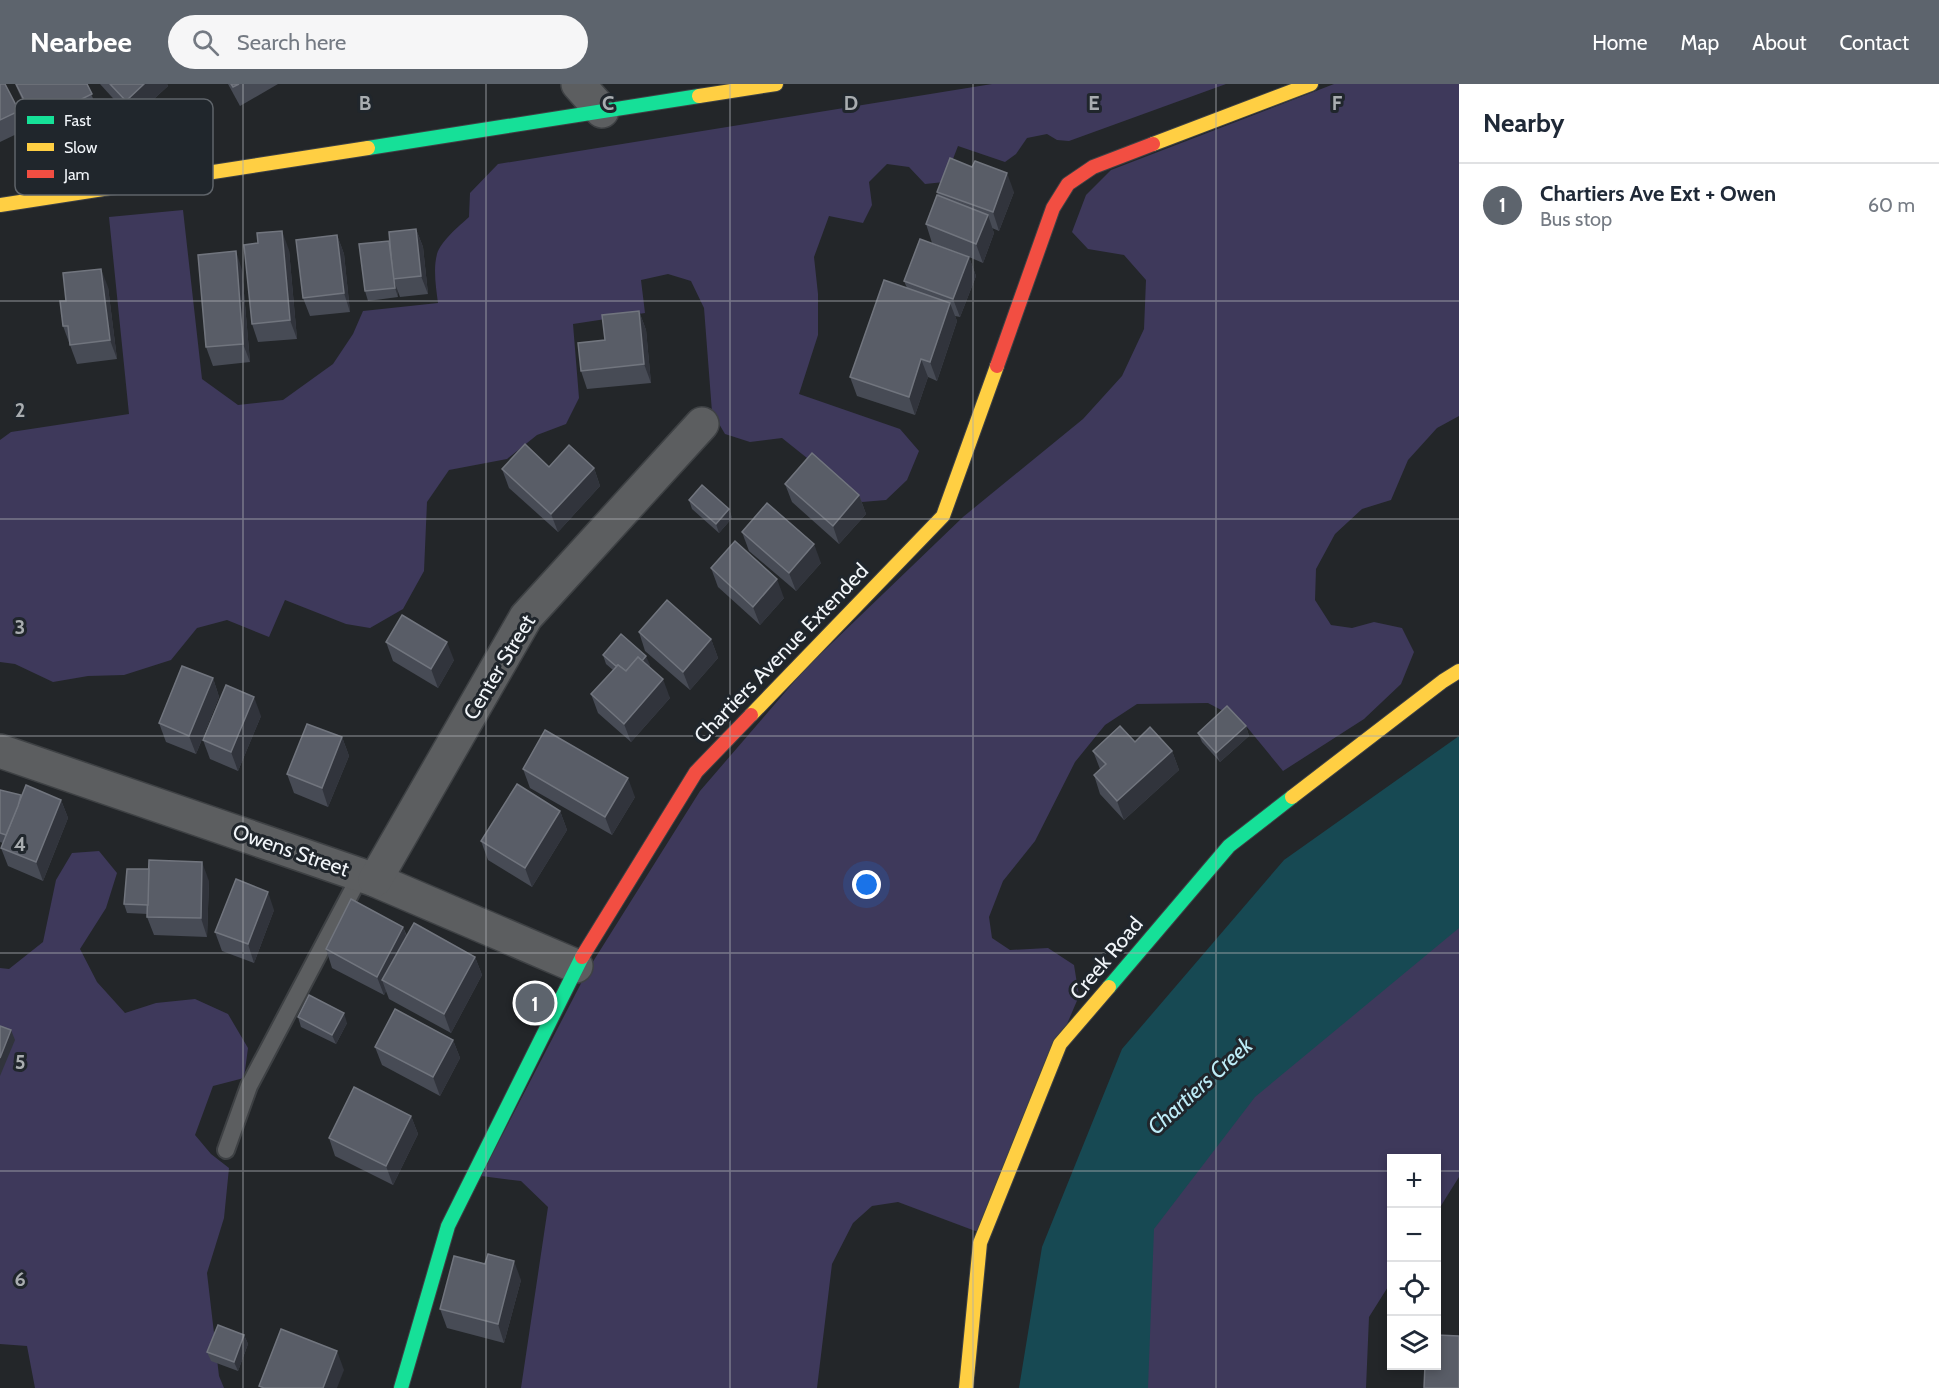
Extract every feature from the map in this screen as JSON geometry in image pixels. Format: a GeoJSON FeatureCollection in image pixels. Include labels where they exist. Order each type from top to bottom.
{"type":"FeatureCollection","features":[{"type":"Feature","properties":{"kind":"street"},"geometry":{"type":"LineString","coordinates":[[578,84],[602,111]]}},
{"type":"Feature","properties":{"kind":"street"},"geometry":{"type":"LineString","coordinates":[[213,172],[776,84]]}},
{"type":"Feature","properties":{"kind":"street","name":"Chartiers Avenue Extended"},"geometry":{"type":"LineString","coordinates":[[401,1388],[448,1226],[576,966],[696,772],[943,516],[1053,208],[1068,184],[1093,167],[1311,84]]}},
{"type":"Feature","properties":{"kind":"street"},"geometry":{"type":"LineString","coordinates":[[0,205],[64,195]]}},
{"type":"Feature","properties":{"kind":"street","name":"Center Street"},"geometry":{"type":"LineString","coordinates":[[368,877],[526,617],[702,424]]}},
{"type":"Feature","properties":{"kind":"street","name":"Creek Road"},"geometry":{"type":"LineString","coordinates":[[966,1388],[980,1244],[1060,1044],[1229,846],[1459,671]]}},
{"type":"Feature","properties":{"kind":"street","name":"Owens Street"},"geometry":{"type":"LineString","coordinates":[[0,751],[368,877],[576,966]]}},
{"type":"Feature","properties":{"kind":"lane"},"geometry":{"type":"LineString","coordinates":[[226,1150],[249,1086],[368,877]]}},
{"type":"Feature","properties":{"kind":"shaded area"},"geometry":{"type":"Polygon","coordinates":[[[992,84],[1226,84],[1069,141],[1057,140],[1047,134],[1027,138],[1016,154],[1005,162],[958,146],[944,182],[925,184],[909,167],[887,164],[869,182],[872,205],[863,223],[829,216],[814,257],[818,294],[818,335],[799,394],[900,429],[919,451],[907,480],[886,500],[862,502],[782,438],[750,442],[725,434],[712,412],[704,308],[691,281],[668,274],[641,280],[645,313],[573,324],[579,398],[566,424],[537,435],[507,459],[449,470],[427,502],[424,571],[403,609],[370,628],[346,624],[285,600],[269,637],[227,620],[197,628],[171,660],[124,675],[88,676],[53,682],[15,664],[0,662],[0,440],[11,432],[129,414],[109,217],[183,210],[202,379],[238,405],[283,400],[333,364],[353,334],[363,311],[438,303],[435,272],[439,249],[469,217],[470,193],[498,164],[992,84]]]}},
{"type":"Feature","properties":{"kind":"shaded area"},"geometry":{"type":"Polygon","coordinates":[[[1334,84],[1459,84],[1459,416],[1437,428],[1408,460],[1391,500],[1362,509],[1335,534],[1316,569],[1315,600],[1331,625],[1352,628],[1374,622],[1402,628],[1414,652],[1401,684],[1364,719],[1283,771],[1242,721],[1208,703],[1137,704],[1105,725],[1075,762],[1035,841],[1003,881],[989,917],[992,938],[1010,950],[1048,948],[1074,965],[1079,996],[978,1232],[898,1202],[872,1206],[853,1223],[832,1264],[817,1388],[521,1388],[548,1207],[521,1181],[481,1176],[589,968],[700,791],[805,669],[963,517],[1083,419],[1122,376],[1144,329],[1146,280],[1124,255],[1088,249],[1072,232],[1086,195],[1111,170],[1334,84]]]}},
{"type":"Feature","properties":{"kind":"shaded area"},"geometry":{"type":"Polygon","coordinates":[[[1459,808],[1459,1177],[1441,1206],[1441,1154],[1387,1154],[1387,1288],[1369,1317],[1366,1388],[1103,1388],[1203,1009],[1459,808]]]}},
{"type":"Feature","properties":{"kind":"shaded area"},"geometry":{"type":"Polygon","coordinates":[[[99,851],[117,873],[106,908],[80,949],[97,982],[125,1013],[156,1003],[195,999],[228,1014],[248,1048],[244,1078],[213,1086],[195,1135],[211,1154],[229,1168],[224,1218],[207,1273],[219,1376],[224,1388],[35,1388],[27,1346],[0,1344],[0,968],[9,969],[43,942],[56,880],[72,853],[99,851]]]}},
{"type":"Feature","properties":{"kind":"water","name":"Chartiers Creek"},"geometry":{"type":"Polygon","coordinates":[[[1459,736],[1459,928],[1255,1097],[1154,1229],[1148,1388],[1019,1388],[1042,1247],[1122,1049],[1284,860],[1459,736]]]}},
{"type":"Feature","properties":{"kind":"building"},"geometry":{"type":"Polygon","coordinates":[[[0,84],[5,84],[15,103],[15,113],[0,120],[0,84]]]}},
{"type":"Feature","properties":{"kind":"building"},"geometry":{"type":"Polygon","coordinates":[[[16,84],[87,84],[92,94],[82,99],[24,99],[16,84]]]}},
{"type":"Feature","properties":{"kind":"building"},"geometry":{"type":"Polygon","coordinates":[[[110,84],[144,84],[128,99],[124,99],[110,84]]]}},
{"type":"Feature","properties":{"kind":"building"},"geometry":{"type":"Polygon","coordinates":[[[950,158],[972,167],[975,161],[1007,173],[993,212],[937,192],[950,158]]]}},
{"type":"Feature","properties":{"kind":"building"},"geometry":{"type":"Polygon","coordinates":[[[937,195],[988,215],[976,244],[926,224],[937,195]]]}},
{"type":"Feature","properties":{"kind":"building"},"geometry":{"type":"Polygon","coordinates":[[[416,229],[421,276],[393,279],[389,232],[416,229]]]}},
{"type":"Feature","properties":{"kind":"building"},"geometry":{"type":"Polygon","coordinates":[[[282,231],[290,320],[252,324],[244,245],[258,243],[257,233],[282,231]]]}},
{"type":"Feature","properties":{"kind":"building"},"geometry":{"type":"Polygon","coordinates":[[[337,235],[344,293],[303,298],[296,240],[337,235]]]}},
{"type":"Feature","properties":{"kind":"building"},"geometry":{"type":"Polygon","coordinates":[[[920,239],[969,257],[953,299],[904,281],[920,239]]]}},
{"type":"Feature","properties":{"kind":"building"},"geometry":{"type":"Polygon","coordinates":[[[389,241],[395,288],[365,291],[359,244],[389,241]]]}},
{"type":"Feature","properties":{"kind":"building"},"geometry":{"type":"Polygon","coordinates":[[[236,251],[243,344],[206,347],[198,255],[236,251]]]}},
{"type":"Feature","properties":{"kind":"building"},"geometry":{"type":"Polygon","coordinates":[[[101,269],[110,340],[70,345],[68,326],[63,326],[60,301],[66,301],[63,273],[101,269]]]}},
{"type":"Feature","properties":{"kind":"building"},"geometry":{"type":"Polygon","coordinates":[[[884,280],[950,303],[930,362],[921,359],[909,397],[850,377],[884,280]]]}},
{"type":"Feature","properties":{"kind":"building"},"geometry":{"type":"Polygon","coordinates":[[[639,311],[644,364],[581,371],[578,343],[605,340],[602,315],[639,311]]]}},
{"type":"Feature","properties":{"kind":"building"},"geometry":{"type":"Polygon","coordinates":[[[525,444],[549,467],[569,445],[594,468],[551,514],[502,469],[525,444]]]}},
{"type":"Feature","properties":{"kind":"building"},"geometry":{"type":"Polygon","coordinates":[[[812,453],[859,495],[833,526],[785,484],[812,453]]]}},
{"type":"Feature","properties":{"kind":"building"},"geometry":{"type":"Polygon","coordinates":[[[702,485],[729,509],[716,524],[689,500],[702,485]]]}},
{"type":"Feature","properties":{"kind":"building"},"geometry":{"type":"Polygon","coordinates":[[[767,503],[814,544],[789,573],[742,532],[767,503]]]}},
{"type":"Feature","properties":{"kind":"building"},"geometry":{"type":"Polygon","coordinates":[[[735,541],[777,579],[753,607],[711,568],[735,541]]]}},
{"type":"Feature","properties":{"kind":"building"},"geometry":{"type":"Polygon","coordinates":[[[667,600],[711,639],[683,672],[639,632],[667,600]]]}},
{"type":"Feature","properties":{"kind":"building"},"geometry":{"type":"Polygon","coordinates":[[[402,615],[447,642],[431,669],[386,642],[402,615]]]}},
{"type":"Feature","properties":{"kind":"building"},"geometry":{"type":"Polygon","coordinates":[[[621,634],[646,656],[642,661],[638,657],[626,671],[603,655],[621,634]]]}},
{"type":"Feature","properties":{"kind":"building"},"geometry":{"type":"Polygon","coordinates":[[[638,657],[663,679],[624,724],[591,694],[618,665],[626,671],[638,657]]]}},
{"type":"Feature","properties":{"kind":"building"},"geometry":{"type":"Polygon","coordinates":[[[182,666],[213,678],[189,736],[159,723],[182,666]]]}},
{"type":"Feature","properties":{"kind":"building"},"geometry":{"type":"Polygon","coordinates":[[[226,685],[254,697],[231,752],[203,740],[226,685]]]}},
{"type":"Feature","properties":{"kind":"building"},"geometry":{"type":"Polygon","coordinates":[[[1227,706],[1246,726],[1216,753],[1198,733],[1227,706]]]}},
{"type":"Feature","properties":{"kind":"building"},"geometry":{"type":"Polygon","coordinates":[[[307,724],[342,737],[322,788],[287,774],[307,724]]]}},
{"type":"Feature","properties":{"kind":"building"},"geometry":{"type":"Polygon","coordinates":[[[1120,726],[1135,742],[1150,727],[1172,751],[1117,801],[1094,775],[1106,764],[1093,751],[1120,726]]]}},
{"type":"Feature","properties":{"kind":"building"},"geometry":{"type":"Polygon","coordinates":[[[545,730],[628,778],[605,817],[523,769],[545,730]]]}},
{"type":"Feature","properties":{"kind":"building"},"geometry":{"type":"Polygon","coordinates":[[[517,784],[560,811],[525,868],[481,841],[517,784]]]}},
{"type":"Feature","properties":{"kind":"building"},"geometry":{"type":"Polygon","coordinates":[[[26,785],[61,800],[36,862],[1,848],[26,785]]]}},
{"type":"Feature","properties":{"kind":"building"},"geometry":{"type":"Polygon","coordinates":[[[0,790],[21,795],[6,835],[0,833],[0,790]]]}},
{"type":"Feature","properties":{"kind":"building"},"geometry":{"type":"Polygon","coordinates":[[[149,860],[202,862],[201,918],[147,917],[149,860]]]}},
{"type":"Feature","properties":{"kind":"building"},"geometry":{"type":"Polygon","coordinates":[[[127,869],[149,869],[148,905],[124,904],[127,869]]]}},
{"type":"Feature","properties":{"kind":"building"},"geometry":{"type":"Polygon","coordinates":[[[236,879],[268,892],[248,944],[215,932],[236,879]]]}},
{"type":"Feature","properties":{"kind":"building"},"geometry":{"type":"Polygon","coordinates":[[[351,899],[403,927],[377,977],[326,949],[351,899]]]}},
{"type":"Feature","properties":{"kind":"building"},"geometry":{"type":"Polygon","coordinates":[[[414,923],[475,957],[444,1014],[382,980],[414,923]]]}},
{"type":"Feature","properties":{"kind":"building"},"geometry":{"type":"Polygon","coordinates":[[[309,995],[344,1013],[332,1035],[298,1017],[309,995]]]}},
{"type":"Feature","properties":{"kind":"building"},"geometry":{"type":"Polygon","coordinates":[[[395,1009],[453,1040],[433,1077],[375,1047],[395,1009]]]}},
{"type":"Feature","properties":{"kind":"building"},"geometry":{"type":"Polygon","coordinates":[[[0,1026],[11,1030],[0,1058],[0,1026]]]}},
{"type":"Feature","properties":{"kind":"building"},"geometry":{"type":"Polygon","coordinates":[[[354,1087],[411,1116],[386,1166],[329,1138],[354,1087]]]}},
{"type":"Feature","properties":{"kind":"building"},"geometry":{"type":"Polygon","coordinates":[[[488,1254],[514,1261],[498,1324],[440,1309],[454,1256],[485,1264],[488,1254]]]}},
{"type":"Feature","properties":{"kind":"building"},"geometry":{"type":"Polygon","coordinates":[[[218,1325],[244,1335],[234,1362],[207,1352],[218,1325]]]}},
{"type":"Feature","properties":{"kind":"building"},"geometry":{"type":"Polygon","coordinates":[[[281,1329],[337,1351],[323,1388],[264,1388],[259,1386],[281,1329]]]}},
{"type":"Feature","properties":{"kind":"building"},"geometry":{"type":"Polygon","coordinates":[[[1441,1335],[1459,1336],[1459,1388],[1424,1388],[1425,1370],[1441,1370],[1441,1335]]]}},
{"type":"Feature","properties":{"kind":"traffic: fast"},"geometry":{"type":"LineString","coordinates":[[368,148],[699,96]]}},
{"type":"Feature","properties":{"kind":"traffic: fast"},"geometry":{"type":"LineString","coordinates":[[1109,987],[1229,846],[1292,797]]}},
{"type":"Feature","properties":{"kind":"traffic: fast"},"geometry":{"type":"LineString","coordinates":[[401,1388],[448,1226],[582,957]]}},
{"type":"Feature","properties":{"kind":"traffic: slow"},"geometry":{"type":"LineString","coordinates":[[699,96],[776,84]]}},
{"type":"Feature","properties":{"kind":"traffic: slow"},"geometry":{"type":"LineString","coordinates":[[1153,144],[1311,84]]}},
{"type":"Feature","properties":{"kind":"traffic: slow"},"geometry":{"type":"LineString","coordinates":[[213,172],[368,148]]}},
{"type":"Feature","properties":{"kind":"traffic: slow"},"geometry":{"type":"LineString","coordinates":[[0,205],[65,195]]}},
{"type":"Feature","properties":{"kind":"traffic: slow"},"geometry":{"type":"LineString","coordinates":[[751,715],[943,516],[997,366]]}},
{"type":"Feature","properties":{"kind":"traffic: slow"},"geometry":{"type":"LineString","coordinates":[[1292,797],[1459,671]]}},
{"type":"Feature","properties":{"kind":"traffic: slow"},"geometry":{"type":"LineString","coordinates":[[966,1388],[980,1243],[1060,1044],[1109,987]]}},
{"type":"Feature","properties":{"kind":"traffic: jam"},"geometry":{"type":"LineString","coordinates":[[997,366],[1053,208],[1068,184],[1093,167],[1153,144]]}},
{"type":"Feature","properties":{"kind":"traffic: jam"},"geometry":{"type":"LineString","coordinates":[[582,957],[696,772],[751,715]]}},
{"type":"Feature","properties":{"kind":"place","name":"Chartiers Ave Ext + Owen"},"geometry":{"type":"Point","coordinates":[535,1003]}}]}
